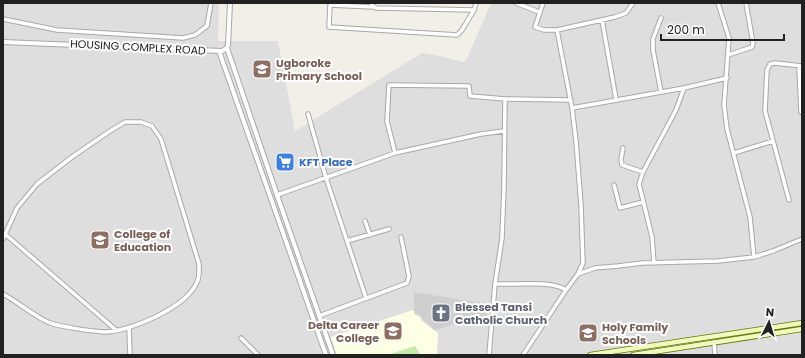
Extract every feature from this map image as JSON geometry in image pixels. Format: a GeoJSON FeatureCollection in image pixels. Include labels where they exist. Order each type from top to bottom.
{"type":"FeatureCollection","features":[{"type":"Feature","properties":{"kind":"main road"},"geometry":{"type":"LineString","coordinates":[[590,355],[802,323]]}},
{"type":"Feature","properties":{"kind":"main road"},"geometry":{"type":"LineString","coordinates":[[633,355],[664,353],[714,342],[802,329]]}},
{"type":"Feature","properties":{"kind":"street"},"geometry":{"type":"LineString","coordinates":[[3,19],[57,30],[183,38],[195,35],[207,26],[210,3]]}},
{"type":"Feature","properties":{"kind":"street"},"geometry":{"type":"LineString","coordinates":[[230,3],[227,48],[333,355]]}},
{"type":"Feature","properties":{"kind":"street"},"geometry":{"type":"LineString","coordinates":[[372,3],[374,7]]}},
{"type":"Feature","properties":{"kind":"street"},"geometry":{"type":"LineString","coordinates":[[474,10],[330,4],[329,27],[457,35],[462,30],[474,10],[476,3]]}},
{"type":"Feature","properties":{"kind":"street"},"geometry":{"type":"LineString","coordinates":[[516,3],[540,12]]}},
{"type":"Feature","properties":{"kind":"street"},"geometry":{"type":"LineString","coordinates":[[543,3],[535,27],[544,30],[558,30],[626,13],[633,3]]}},
{"type":"Feature","properties":{"kind":"street"},"geometry":{"type":"LineString","coordinates":[[718,3],[729,38],[724,105],[727,129],[750,217],[754,257]]}},
{"type":"Feature","properties":{"kind":"street"},"geometry":{"type":"LineString","coordinates":[[728,55],[752,47],[753,43],[746,3]]}},
{"type":"Feature","properties":{"kind":"street"},"geometry":{"type":"LineString","coordinates":[[661,18],[653,39],[653,50],[661,92]]}},
{"type":"Feature","properties":{"kind":"street"},"geometry":{"type":"LineString","coordinates":[[602,20],[616,99]]}},
{"type":"Feature","properties":{"kind":"street"},"geometry":{"type":"LineString","coordinates":[[523,355],[578,274],[583,263],[581,204],[576,141],[572,108],[558,30]]}},
{"type":"Feature","properties":{"kind":"street","name":"HOUSING COMPLEX ROAD"},"geometry":{"type":"LineString","coordinates":[[3,42],[133,46],[219,51],[227,48]]}},
{"type":"Feature","properties":{"kind":"street"},"geometry":{"type":"LineString","coordinates":[[219,51],[326,355]]}},
{"type":"Feature","properties":{"kind":"street"},"geometry":{"type":"LineString","coordinates":[[789,200],[766,111],[767,70],[770,64],[775,62],[801,66],[801,112]]}},
{"type":"Feature","properties":{"kind":"street"},"geometry":{"type":"LineString","coordinates":[[572,108],[684,88],[726,78]]}},
{"type":"Feature","properties":{"kind":"street"},"geometry":{"type":"LineString","coordinates":[[395,153],[387,121],[389,85],[469,86],[470,96],[505,99],[570,100]]}},
{"type":"Feature","properties":{"kind":"street"},"geometry":{"type":"LineString","coordinates":[[654,263],[652,237],[639,184],[643,172],[676,110],[684,88]]}},
{"type":"Feature","properties":{"kind":"street"},"geometry":{"type":"LineString","coordinates":[[489,355],[495,284],[502,238],[505,99]]}},
{"type":"Feature","properties":{"kind":"street"},"geometry":{"type":"LineString","coordinates":[[308,114],[326,178],[366,298]]}},
{"type":"Feature","properties":{"kind":"street"},"geometry":{"type":"LineString","coordinates":[[3,239],[17,208],[37,184],[72,157],[125,122],[141,122],[152,126],[161,139],[199,264],[198,281],[191,293],[171,309],[129,328],[104,332],[60,326],[49,322],[3,294]]}},
{"type":"Feature","properties":{"kind":"street"},"geometry":{"type":"LineString","coordinates":[[277,196],[395,153],[481,134],[504,131]]}},
{"type":"Feature","properties":{"kind":"street"},"geometry":{"type":"LineString","coordinates":[[734,153],[773,141]]}},
{"type":"Feature","properties":{"kind":"street"},"geometry":{"type":"LineString","coordinates":[[623,148],[621,159],[622,165],[643,172]]}},
{"type":"Feature","properties":{"kind":"street"},"geometry":{"type":"LineString","coordinates":[[614,185],[620,208],[643,202]]}},
{"type":"Feature","properties":{"kind":"street"},"geometry":{"type":"LineString","coordinates":[[365,221],[370,235]]}},
{"type":"Feature","properties":{"kind":"street"},"geometry":{"type":"LineString","coordinates":[[347,242],[389,229]]}},
{"type":"Feature","properties":{"kind":"street"},"geometry":{"type":"LineString","coordinates":[[5,234],[116,330]]}},
{"type":"Feature","properties":{"kind":"street"},"geometry":{"type":"LineString","coordinates":[[319,316],[407,283],[409,276],[401,237]]}},
{"type":"Feature","properties":{"kind":"street"},"geometry":{"type":"LineString","coordinates":[[578,274],[595,268],[654,263],[718,261],[754,257],[802,239]]}},
{"type":"Feature","properties":{"kind":"street"},"geometry":{"type":"LineString","coordinates":[[495,284],[550,284],[566,290]]}},
{"type":"Feature","properties":{"kind":"street"},"geometry":{"type":"LineString","coordinates":[[129,328],[130,355]]}},
{"type":"Feature","properties":{"kind":"street"},"geometry":{"type":"LineString","coordinates":[[241,338],[258,355]]}},
{"type":"Feature","properties":{"kind":"street"},"geometry":{"type":"LineString","coordinates":[[714,342],[715,355]]}},
{"type":"Feature","properties":{"kind":"shaded area"},"geometry":{"type":"Polygon","coordinates":[[[3,3],[219,3],[218,41],[278,41],[295,131],[422,53],[463,62],[466,61],[491,3],[802,3],[802,355],[3,355],[3,3]]]}},
{"type":"Feature","properties":{"kind":"shaded area"},"geometry":{"type":"Polygon","coordinates":[[[414,292],[487,304],[487,315],[435,330],[420,316],[415,314],[414,292]]]}},
{"type":"Feature","properties":{"kind":"shaded area","name":"Delta Career College"},"geometry":{"type":"Polygon","coordinates":[[[413,310],[422,321],[438,333],[437,355],[337,355],[331,337],[413,310]]]}},
{"type":"Feature","properties":{"kind":"green space"},"geometry":{"type":"Polygon","coordinates":[[[415,346],[421,355],[387,355],[415,346]]]}},
{"type":"Feature","properties":{"kind":"place","name":"Ugboroke Primary School"},"geometry":{"type":"Point","coordinates":[262,69]}},
{"type":"Feature","properties":{"kind":"place","name":"KFT Place"},"geometry":{"type":"Point","coordinates":[285,162]}},
{"type":"Feature","properties":{"kind":"place","name":"College of Education"},"geometry":{"type":"Point","coordinates":[100,240]}},
{"type":"Feature","properties":{"kind":"place","name":"Blessed Tansi Catholic Church"},"geometry":{"type":"Point","coordinates":[441,313]}},
{"type":"Feature","properties":{"kind":"place","name":"Delta Career College"},"geometry":{"type":"Point","coordinates":[393,331]}},
{"type":"Feature","properties":{"kind":"place","name":"Holy Family Schools"},"geometry":{"type":"Point","coordinates":[588,333]}}]}
